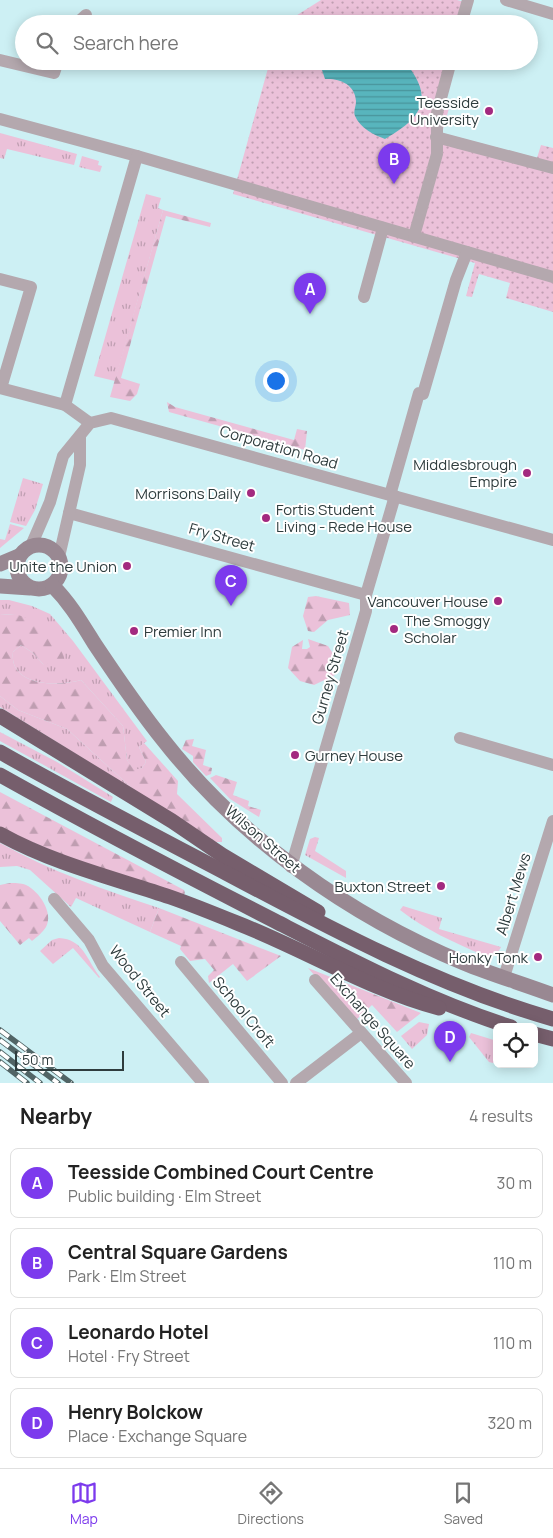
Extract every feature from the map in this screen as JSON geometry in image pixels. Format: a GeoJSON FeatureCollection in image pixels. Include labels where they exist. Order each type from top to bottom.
{"type":"FeatureCollection","features":[{"type":"Feature","properties":{"kind":"highway"},"geometry":{"type":"LineString","coordinates":[[0,716],[172,821],[222,856],[296,898],[389,956]]}},
{"type":"Feature","properties":{"kind":"highway"},"geometry":{"type":"LineString","coordinates":[[0,752],[291,908],[389,956],[468,989],[553,1018]]}},
{"type":"Feature","properties":{"kind":"highway"},"geometry":{"type":"LineString","coordinates":[[0,775],[64,811],[347,958],[428,995],[501,1023]]}},
{"type":"Feature","properties":{"kind":"highway"},"geometry":{"type":"LineString","coordinates":[[0,834],[16,843],[80,868],[173,898],[247,927],[359,980],[402,997],[498,1023]]}},
{"type":"Feature","properties":{"kind":"highway"},"geometry":{"type":"LineString","coordinates":[[538,1035],[553,1039]]}},
{"type":"Feature","properties":{"kind":"street"},"geometry":{"type":"LineString","coordinates":[[464,15],[468,0]]}},
{"type":"Feature","properties":{"kind":"street"},"geometry":{"type":"LineString","coordinates":[[506,0],[553,14]]}},
{"type":"Feature","properties":{"kind":"street"},"geometry":{"type":"LineString","coordinates":[[0,60],[15,64]]}},
{"type":"Feature","properties":{"kind":"street"},"geometry":{"type":"LineString","coordinates":[[42,70],[54,73],[55,70]]}},
{"type":"Feature","properties":{"kind":"street"},"geometry":{"type":"LineString","coordinates":[[414,236],[436,154],[437,113],[449,70]]}},
{"type":"Feature","properties":{"kind":"street"},"geometry":{"type":"LineString","coordinates":[[0,119],[136,156],[553,277]]}},
{"type":"Feature","properties":{"kind":"street"},"geometry":{"type":"LineString","coordinates":[[436,136],[553,168]]}},
{"type":"Feature","properties":{"kind":"street"},"geometry":{"type":"LineString","coordinates":[[65,406],[136,156]]}},
{"type":"Feature","properties":{"kind":"street"},"geometry":{"type":"LineString","coordinates":[[364,297],[383,228]]}},
{"type":"Feature","properties":{"kind":"street","name":"Gurney Street"},"geometry":{"type":"LineString","coordinates":[[291,867],[366,611],[366,595],[419,393],[423,394],[456,280],[467,252]]}},
{"type":"Feature","properties":{"kind":"street"},"geometry":{"type":"LineString","coordinates":[[0,279],[31,288],[1,388],[65,406],[90,423],[63,456],[50,502],[16,571],[24,584],[30,588]]}},
{"type":"Feature","properties":{"kind":"street","name":"Corporation Road"},"geometry":{"type":"LineString","coordinates":[[90,423],[110,418],[553,540]]}},
{"type":"Feature","properties":{"kind":"street"},"geometry":{"type":"LineString","coordinates":[[0,586],[46,589],[52,585],[61,572],[59,557],[80,465],[80,436]]}},
{"type":"Feature","properties":{"kind":"street","name":"Fry Street"},"geometry":{"type":"LineString","coordinates":[[69,513],[366,595]]}},
{"type":"Feature","properties":{"kind":"street"},"geometry":{"type":"LineString","coordinates":[[0,564],[37,545],[50,548],[59,557]]}},
{"type":"Feature","properties":{"kind":"street","name":"Wilson Street"},"geometry":{"type":"LineString","coordinates":[[52,585],[68,601],[95,644],[164,742],[222,804],[291,867],[341,900],[384,924],[464,963],[553,995]]}},
{"type":"Feature","properties":{"kind":"street"},"geometry":{"type":"LineString","coordinates":[[460,738],[553,765]]}},
{"type":"Feature","properties":{"kind":"street","name":"Albert Mews"},"geometry":{"type":"LineString","coordinates":[[504,977],[553,821]]}},
{"type":"Feature","properties":{"kind":"street","name":"Wood Street"},"geometry":{"type":"LineString","coordinates":[[54,899],[89,940],[104,966],[203,1083]]}},
{"type":"Feature","properties":{"kind":"street","name":"School Croft"},"geometry":{"type":"LineString","coordinates":[[181,962],[282,1083]]}},
{"type":"Feature","properties":{"kind":"street","name":"Exchange Square"},"geometry":{"type":"LineString","coordinates":[[315,980],[406,1083]]}},
{"type":"Feature","properties":{"kind":"street"},"geometry":{"type":"LineString","coordinates":[[296,1083],[361,1033]]}},
{"type":"Feature","properties":{"kind":"green space"},"geometry":{"type":"Polygon","coordinates":[[[321,0],[457,0],[472,4],[469,15],[297,15],[321,0]]]}},
{"type":"Feature","properties":{"kind":"green space"},"geometry":{"type":"Polygon","coordinates":[[[267,70],[452,70],[443,103],[450,105],[442,133],[537,158],[541,145],[553,148],[553,312],[506,298],[510,283],[479,274],[472,297],[466,296],[475,263],[233,194],[267,70]]]}},
{"type":"Feature","properties":{"kind":"green space"},"geometry":{"type":"Polygon","coordinates":[[[0,133],[77,154],[74,165],[7,149],[4,159],[0,158],[0,133]]]}},
{"type":"Feature","properties":{"kind":"green space"},"geometry":{"type":"Polygon","coordinates":[[[82,156],[99,161],[98,165],[102,166],[100,172],[79,167],[82,156]]]}},
{"type":"Feature","properties":{"kind":"green space"},"geometry":{"type":"Polygon","coordinates":[[[146,194],[161,198],[158,208],[163,210],[115,381],[94,376],[146,194]]]}},
{"type":"Feature","properties":{"kind":"green space"},"geometry":{"type":"Polygon","coordinates":[[[163,210],[211,223],[210,227],[166,216],[121,378],[140,384],[137,394],[130,401],[110,397],[163,210]]]}},
{"type":"Feature","properties":{"kind":"green space"},"geometry":{"type":"Polygon","coordinates":[[[167,402],[175,407],[294,440],[297,429],[307,431],[305,450],[169,412],[167,402]]]}},
{"type":"Feature","properties":{"kind":"green space"},"geometry":{"type":"Polygon","coordinates":[[[23,478],[43,484],[35,510],[26,526],[10,522],[23,478]]]}},
{"type":"Feature","properties":{"kind":"green space"},"geometry":{"type":"Polygon","coordinates":[[[10,524],[24,528],[0,548],[0,539],[5,540],[10,524]]]}},
{"type":"Feature","properties":{"kind":"green space"},"geometry":{"type":"Polygon","coordinates":[[[316,596],[349,603],[350,615],[328,620],[314,632],[308,631],[303,616],[308,597],[316,596]]]}},
{"type":"Feature","properties":{"kind":"green space"},"geometry":{"type":"Polygon","coordinates":[[[0,600],[9,600],[32,606],[50,614],[73,641],[147,741],[139,747],[146,762],[142,768],[134,771],[127,760],[123,726],[81,680],[48,683],[26,678],[19,672],[14,663],[13,652],[21,645],[33,653],[44,665],[15,614],[0,615],[0,600]]]}},
{"type":"Feature","properties":{"kind":"green space"},"geometry":{"type":"Polygon","coordinates":[[[15,614],[40,624],[54,634],[59,641],[63,659],[44,665],[33,653],[21,645],[13,652],[14,663],[19,672],[26,678],[48,683],[81,680],[123,726],[127,760],[134,770],[142,768],[146,762],[139,747],[144,743],[178,781],[177,794],[222,838],[222,842],[216,842],[134,790],[67,729],[18,710],[0,696],[0,615],[15,614]]]}},
{"type":"Feature","properties":{"kind":"green space"},"geometry":{"type":"Polygon","coordinates":[[[308,639],[328,646],[338,661],[335,675],[314,685],[300,681],[288,668],[292,647],[303,640],[302,649],[307,649],[310,647],[308,639]]]}},
{"type":"Feature","properties":{"kind":"green space"},"geometry":{"type":"Polygon","coordinates":[[[0,696],[18,710],[67,729],[134,790],[0,707],[0,696]]]}},
{"type":"Feature","properties":{"kind":"green space"},"geometry":{"type":"Polygon","coordinates":[[[0,732],[57,762],[113,797],[111,802],[0,741],[0,732]]]}},
{"type":"Feature","properties":{"kind":"green space"},"geometry":{"type":"Polygon","coordinates":[[[194,739],[192,746],[206,750],[203,765],[212,768],[211,774],[206,776],[193,762],[193,756],[182,749],[186,740],[194,739]]]}},
{"type":"Feature","properties":{"kind":"green space"},"geometry":{"type":"Polygon","coordinates":[[[216,775],[237,782],[233,795],[249,801],[248,806],[261,810],[259,817],[230,799],[210,778],[216,775]]]}},
{"type":"Feature","properties":{"kind":"green space"},"geometry":{"type":"Polygon","coordinates":[[[0,792],[184,890],[185,893],[183,896],[68,857],[0,829],[0,792]]]}},
{"type":"Feature","properties":{"kind":"green space"},"geometry":{"type":"Polygon","coordinates":[[[319,838],[315,851],[346,871],[346,878],[305,855],[310,839],[319,838]]]}},
{"type":"Feature","properties":{"kind":"green space"},"geometry":{"type":"Polygon","coordinates":[[[0,843],[58,871],[159,908],[150,932],[76,898],[71,907],[30,870],[17,866],[0,867],[0,843]]]}},
{"type":"Feature","properties":{"kind":"green space"},"geometry":{"type":"Polygon","coordinates":[[[10,883],[26,885],[36,892],[44,903],[48,915],[46,927],[42,933],[32,941],[29,938],[20,945],[0,921],[0,885],[10,883]]]}},
{"type":"Feature","properties":{"kind":"green space"},"geometry":{"type":"Polygon","coordinates":[[[403,906],[442,918],[439,929],[501,947],[494,955],[483,955],[420,924],[400,910],[403,906]]]}},
{"type":"Feature","properties":{"kind":"green space"},"geometry":{"type":"Polygon","coordinates":[[[159,908],[281,956],[247,981],[233,964],[209,983],[208,976],[214,970],[205,959],[190,961],[180,949],[181,946],[150,932],[159,908]]]}},
{"type":"Feature","properties":{"kind":"green space"},"geometry":{"type":"Polygon","coordinates":[[[59,938],[67,939],[79,946],[100,977],[73,948],[53,964],[40,951],[52,940],[59,938]]]}},
{"type":"Feature","properties":{"kind":"green space"},"geometry":{"type":"Polygon","coordinates":[[[308,968],[421,1013],[397,1032],[372,1005],[355,1021],[308,968]]]}},
{"type":"Feature","properties":{"kind":"green space"},"geometry":{"type":"Polygon","coordinates":[[[419,1022],[429,1024],[427,1035],[412,1049],[401,1036],[419,1022]]]}},
{"type":"Feature","properties":{"kind":"green space"},"geometry":{"type":"Polygon","coordinates":[[[471,1033],[493,1040],[493,1063],[489,1062],[469,1037],[471,1033]]]}},
{"type":"Feature","properties":{"kind":"water"},"geometry":{"type":"Polygon","coordinates":[[[322,70],[411,70],[417,79],[421,92],[419,109],[409,123],[385,139],[368,130],[357,120],[354,112],[355,95],[349,86],[341,81],[325,79],[322,70]]]}},
{"type":"Feature","properties":{"kind":"railway"},"geometry":{"type":"LineString","coordinates":[[0,1030],[71,1083]]}},
{"type":"Feature","properties":{"kind":"railway"},"geometry":{"type":"LineString","coordinates":[[0,1040],[58,1083]]}},
{"type":"Feature","properties":{"kind":"railway"},"geometry":{"type":"LineString","coordinates":[[0,1052],[40,1083]]}},
{"type":"Feature","properties":{"kind":"railway"},"geometry":{"type":"LineString","coordinates":[[0,1062],[27,1083]]}},
{"type":"Feature","properties":{"kind":"place","name":"Teesside University"},"geometry":{"type":"Point","coordinates":[489,111]}},
{"type":"Feature","properties":{"kind":"place","name":"Central Square Gardens"},"geometry":{"type":"Point","coordinates":[394,184]}},
{"type":"Feature","properties":{"kind":"place","name":"Teesside Combined Court Centre"},"geometry":{"type":"Point","coordinates":[310,314]}},
{"type":"Feature","properties":{"kind":"place","name":"Middlesbrough Empire"},"geometry":{"type":"Point","coordinates":[527,473]}},
{"type":"Feature","properties":{"kind":"place","name":"Morrisons Daily"},"geometry":{"type":"Point","coordinates":[251,493]}},
{"type":"Feature","properties":{"kind":"place","name":"Fortis Student Living - Rede House"},"geometry":{"type":"Point","coordinates":[266,518]}},
{"type":"Feature","properties":{"kind":"place","name":"Unite the Union"},"geometry":{"type":"Point","coordinates":[127,566]}},
{"type":"Feature","properties":{"kind":"place","name":"Vancouver House"},"geometry":{"type":"Point","coordinates":[498,601]}},
{"type":"Feature","properties":{"kind":"place","name":"Leonardo Hotel"},"geometry":{"type":"Point","coordinates":[231,606]}},
{"type":"Feature","properties":{"kind":"place","name":"The Smoggy Scholar"},"geometry":{"type":"Point","coordinates":[394,629]}},
{"type":"Feature","properties":{"kind":"place","name":"Premier Inn"},"geometry":{"type":"Point","coordinates":[134,631]}},
{"type":"Feature","properties":{"kind":"place","name":"Gurney House"},"geometry":{"type":"Point","coordinates":[295,755]}},
{"type":"Feature","properties":{"kind":"place","name":"Buxton Street"},"geometry":{"type":"Point","coordinates":[441,886]}},
{"type":"Feature","properties":{"kind":"place","name":"Honky Tonk"},"geometry":{"type":"Point","coordinates":[538,957]}},
{"type":"Feature","properties":{"kind":"place","name":"Henry Bolckow"},"geometry":{"type":"Point","coordinates":[450,1062]}}]}
